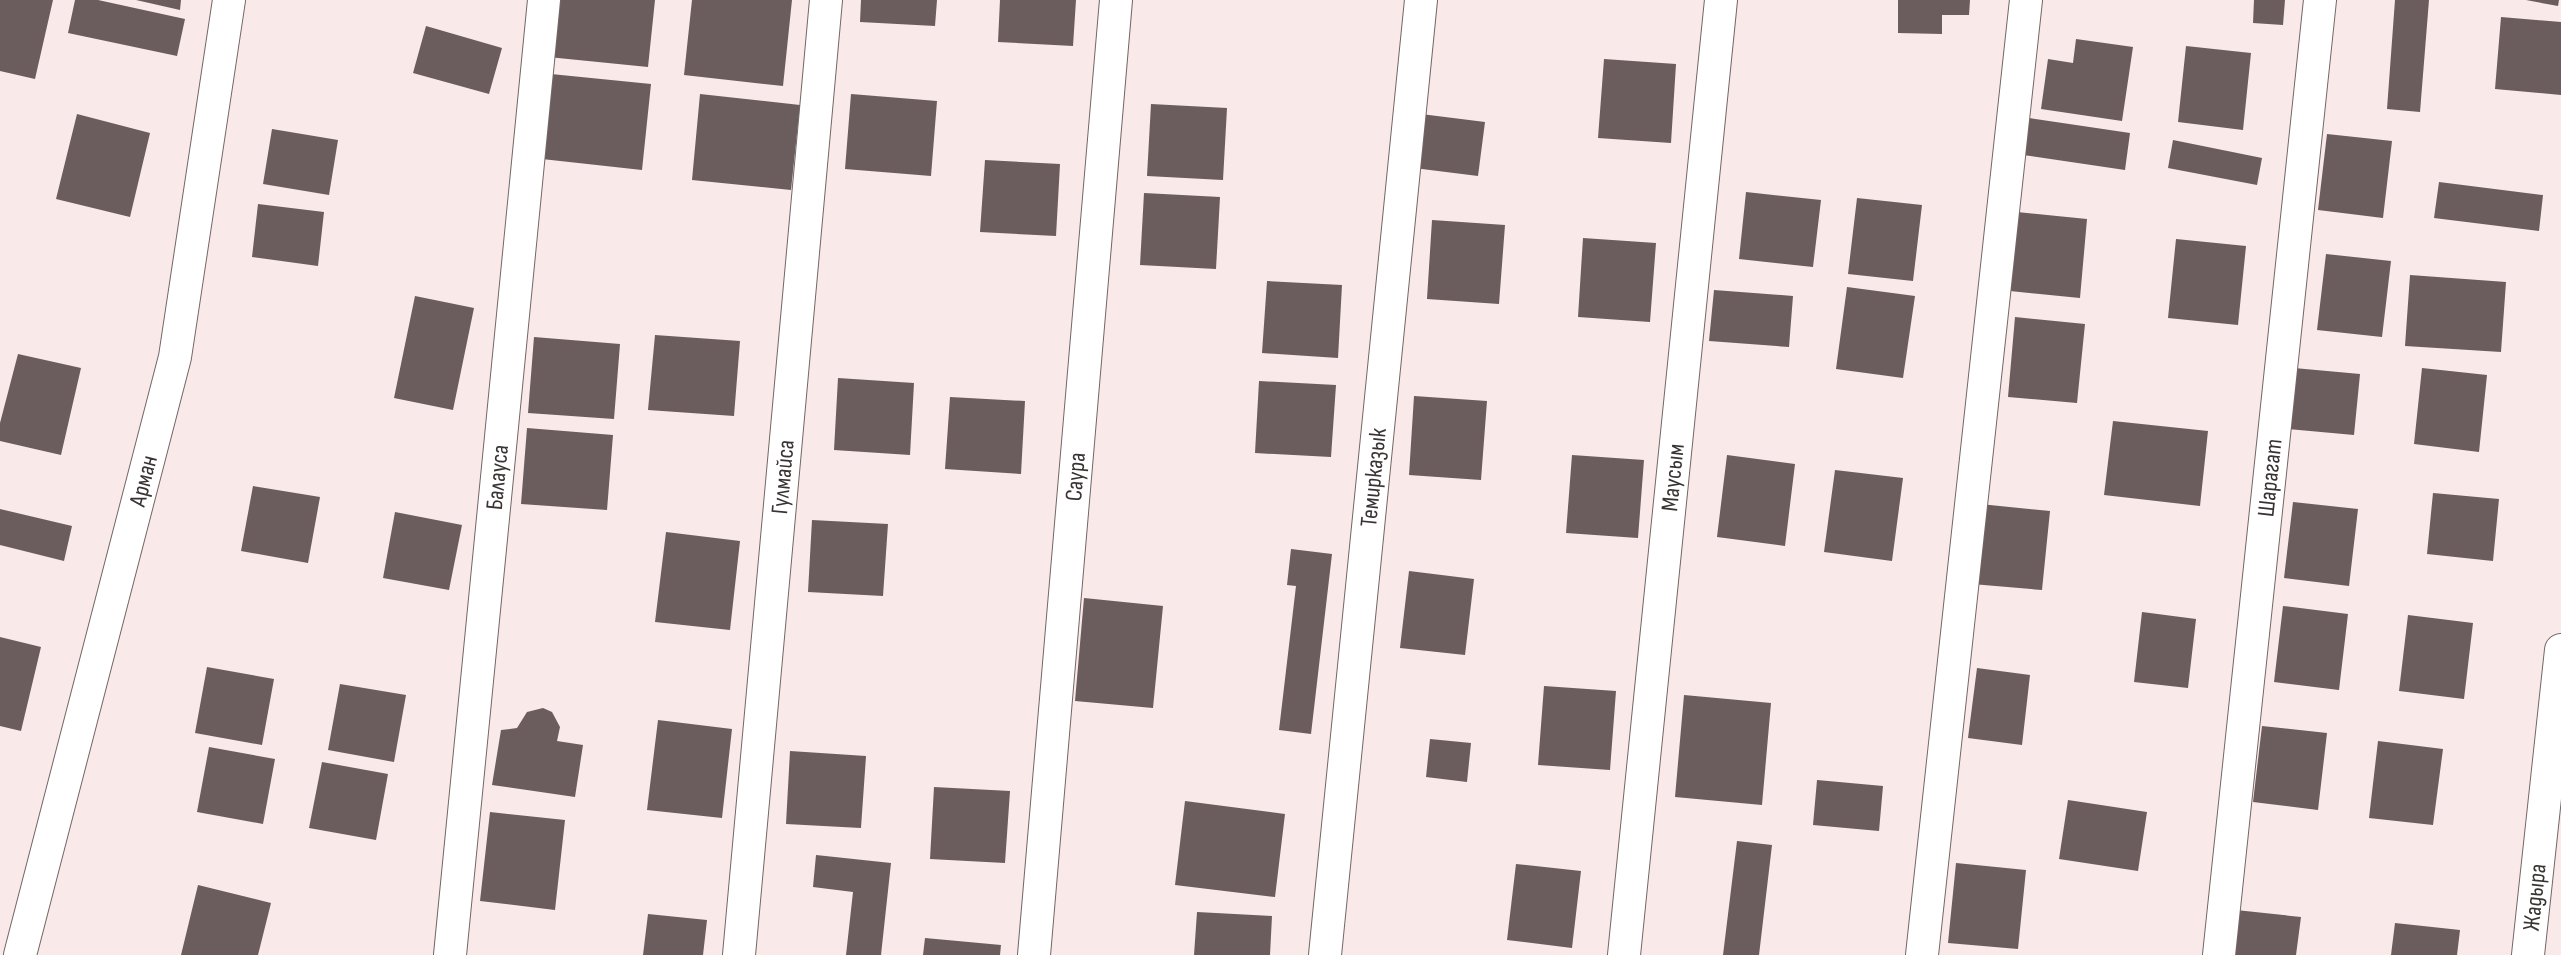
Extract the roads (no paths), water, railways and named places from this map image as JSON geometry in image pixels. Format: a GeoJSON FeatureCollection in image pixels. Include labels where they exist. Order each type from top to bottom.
{"type":"FeatureCollection","features":[{"type":"Feature","properties":{"kind":"street","name":"Арман"},"geometry":{"type":"LineString","coordinates":[[20,955],[175,357],[229,0]]}},
{"type":"Feature","properties":{"kind":"street","name":"Балауса"},"geometry":{"type":"LineString","coordinates":[[450,955],[544,0]]}},
{"type":"Feature","properties":{"kind":"street","name":"Гулмайса"},"geometry":{"type":"LineString","coordinates":[[739,955],[826,0]]}},
{"type":"Feature","properties":{"kind":"street","name":"Саура"},"geometry":{"type":"LineString","coordinates":[[1034,955],[1116,0]]}},
{"type":"Feature","properties":{"kind":"street","name":"Темирказык"},"geometry":{"type":"LineString","coordinates":[[1325,955],[1421,0]]}},
{"type":"Feature","properties":{"kind":"street","name":"Маусым"},"geometry":{"type":"LineString","coordinates":[[1624,955],[1721,0]]}},
{"type":"Feature","properties":{"kind":"street"},"geometry":{"type":"LineString","coordinates":[[1922,955],[2026,0]]}},
{"type":"Feature","properties":{"kind":"street","name":"Шарагат"},"geometry":{"type":"LineString","coordinates":[[2219,955],[2320,0]]}},
{"type":"Feature","properties":{"kind":"street","name":"Жадыра"},"geometry":{"type":"LineString","coordinates":[[2528,955],[2561,650]]}}]}
